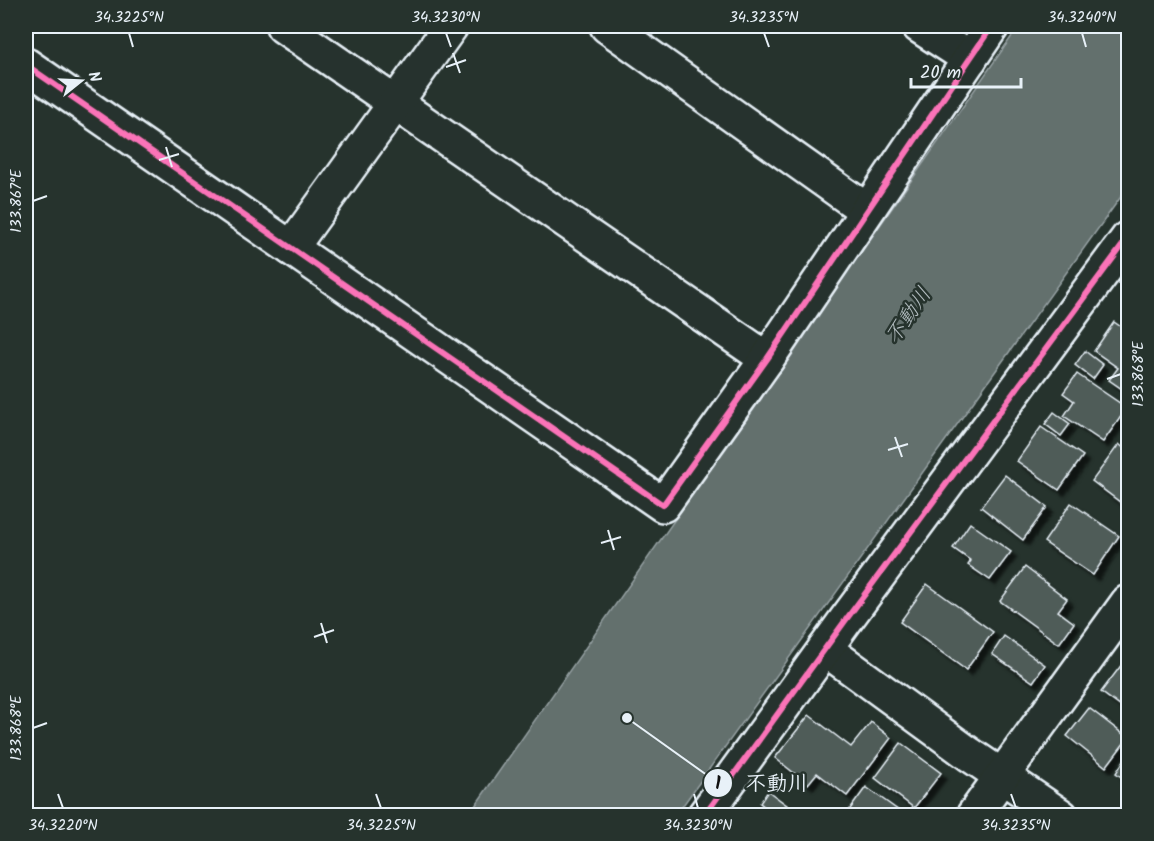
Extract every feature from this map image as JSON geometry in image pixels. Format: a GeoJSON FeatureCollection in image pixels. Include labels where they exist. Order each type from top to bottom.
{"type":"FeatureCollection","features":[{"type":"Feature","properties":{"kind":"street"},"geometry":{"type":"LineString","coordinates":[[283,26],[767,359]]}},
{"type":"Feature","properties":{"kind":"street"},"geometry":{"type":"LineString","coordinates":[[291,248],[450,26]]}},
{"type":"Feature","properties":{"kind":"street"},"geometry":{"type":"LineString","coordinates":[[607,26],[866,210]]}},
{"type":"Feature","properties":{"kind":"street"},"geometry":{"type":"LineString","coordinates":[[920,26],[970,59]]}},
{"type":"Feature","properties":{"kind":"street"},"geometry":{"type":"LineString","coordinates":[[26,65],[663,505],[767,359],[992,26]]}},
{"type":"Feature","properties":{"kind":"street"},"geometry":{"type":"LineString","coordinates":[[704,816],[1128,238]]}},
{"type":"Feature","properties":{"kind":"street"},"geometry":{"type":"LineString","coordinates":[[973,816],[1001,775],[1126,610]]}},
{"type":"Feature","properties":{"kind":"street"},"geometry":{"type":"LineString","coordinates":[[825,649],[1060,816]]}},
{"type":"Feature","properties":{"kind":"water"},"geometry":{"type":"Polygon","coordinates":[[[1019,26],[1128,26],[1128,187],[676,815],[468,816],[1019,26]]]}},
{"type":"Feature","properties":{"kind":"building"},"geometry":{"type":"Polygon","coordinates":[[[1114,322],[1128,332],[1128,393],[1109,380],[1118,368],[1094,351],[1114,322]]]}},
{"type":"Feature","properties":{"kind":"building"},"geometry":{"type":"Polygon","coordinates":[[[1085,351],[1103,365],[1093,379],[1075,365],[1085,351]]]}},
{"type":"Feature","properties":{"kind":"building"},"geometry":{"type":"Polygon","coordinates":[[[1077,374],[1127,408],[1103,442],[1064,416],[1074,401],[1063,393],[1077,374]]]}},
{"type":"Feature","properties":{"kind":"building"},"geometry":{"type":"Polygon","coordinates":[[[1054,412],[1070,424],[1061,436],[1045,424],[1054,412]]]}},
{"type":"Feature","properties":{"kind":"building"},"geometry":{"type":"Polygon","coordinates":[[[1041,427],[1083,456],[1059,490],[1017,461],[1041,427]]]}},
{"type":"Feature","properties":{"kind":"building"},"geometry":{"type":"Polygon","coordinates":[[[1119,444],[1128,452],[1128,508],[1092,481],[1119,444]]]}},
{"type":"Feature","properties":{"kind":"building"},"geometry":{"type":"Polygon","coordinates":[[[1005,475],[1047,507],[1023,540],[981,507],[1005,475]]]}},
{"type":"Feature","properties":{"kind":"building"},"geometry":{"type":"Polygon","coordinates":[[[1071,503],[1119,536],[1093,575],[1044,542],[1071,503]]]}},
{"type":"Feature","properties":{"kind":"building"},"geometry":{"type":"Polygon","coordinates":[[[970,523],[1011,552],[990,580],[968,565],[971,561],[953,548],[970,523]]]}},
{"type":"Feature","properties":{"kind":"building"},"geometry":{"type":"Polygon","coordinates":[[[1025,567],[1067,599],[1058,611],[1074,623],[1059,644],[1000,601],[1025,567]]]}},
{"type":"Feature","properties":{"kind":"building"},"geometry":{"type":"Polygon","coordinates":[[[927,584],[993,632],[966,670],[900,622],[927,584]]]}},
{"type":"Feature","properties":{"kind":"building"},"geometry":{"type":"Polygon","coordinates":[[[1004,636],[1045,665],[1033,682],[992,654],[1004,636]]]}},
{"type":"Feature","properties":{"kind":"building"},"geometry":{"type":"Polygon","coordinates":[[[1126,659],[1128,661],[1128,712],[1101,692],[1126,659]]]}},
{"type":"Feature","properties":{"kind":"building"},"geometry":{"type":"Polygon","coordinates":[[[1089,708],[1128,738],[1106,767],[1067,736],[1089,708]]]}},
{"type":"Feature","properties":{"kind":"building"},"geometry":{"type":"Polygon","coordinates":[[[809,715],[851,747],[871,722],[891,738],[847,796],[817,773],[808,784],[775,758],[809,715]]]}},
{"type":"Feature","properties":{"kind":"building"},"geometry":{"type":"Polygon","coordinates":[[[901,743],[941,773],[914,808],[875,778],[901,743]]]}},
{"type":"Feature","properties":{"kind":"building"},"geometry":{"type":"Polygon","coordinates":[[[1128,754],[1128,782],[1116,773],[1128,754]]]}},
{"type":"Feature","properties":{"kind":"building"},"geometry":{"type":"Polygon","coordinates":[[[866,787],[906,816],[845,816],[866,787]]]}},
{"type":"Feature","properties":{"kind":"building"},"geometry":{"type":"Polygon","coordinates":[[[768,791],[788,806],[781,816],[776,816],[760,803],[768,791]]]}},
{"type":"Feature","properties":{"kind":"cycle path"},"geometry":{"type":"LineString","coordinates":[[26,65],[663,505],[767,359],[992,26]]}},
{"type":"Feature","properties":{"kind":"cycle path"},"geometry":{"type":"LineString","coordinates":[[704,816],[1128,238]]}},
{"type":"Feature","properties":{"kind":"place","name":"不動川"},"geometry":{"type":"Point","coordinates":[627,718]}}]}
